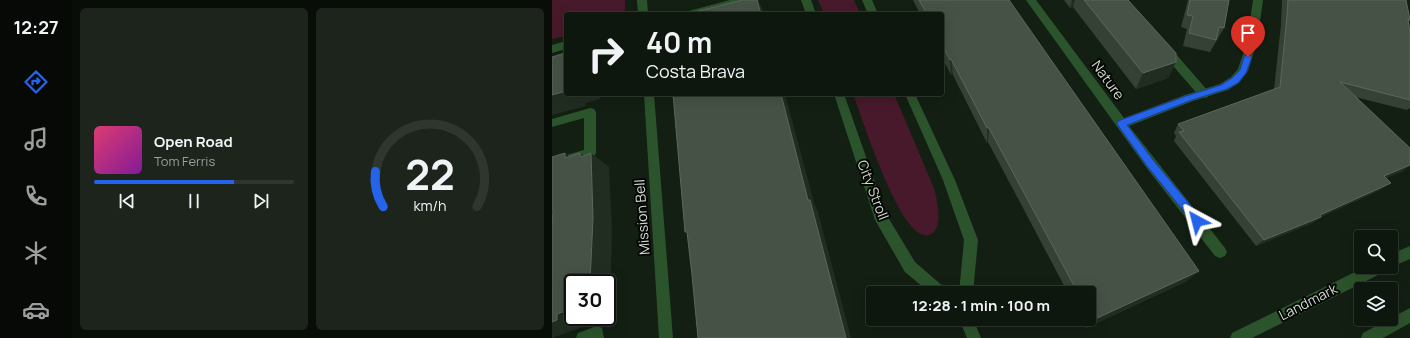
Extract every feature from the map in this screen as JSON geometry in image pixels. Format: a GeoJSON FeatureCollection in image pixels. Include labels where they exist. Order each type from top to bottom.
{"type":"FeatureCollection","features":[{"type":"Feature","properties":{"kind":"street"},"geometry":{"type":"LineString","coordinates":[[642,0],[643,12]]}},
{"type":"Feature","properties":{"kind":"street"},"geometry":{"type":"LineString","coordinates":[[696,12],[742,0]]}},
{"type":"Feature","properties":{"kind":"street"},"geometry":{"type":"LineString","coordinates":[[806,0],[810,12]]}},
{"type":"Feature","properties":{"kind":"street"},"geometry":{"type":"LineString","coordinates":[[867,0],[873,12]]}},
{"type":"Feature","properties":{"kind":"street","name":"Nature"},"geometry":{"type":"LineString","coordinates":[[1031,0],[1150,163],[1220,252]]}},
{"type":"Feature","properties":{"kind":"street"},"geometry":{"type":"LineString","coordinates":[[1121,124],[1189,98],[1224,87],[1235,80],[1244,71],[1252,42],[1258,0]]}},
{"type":"Feature","properties":{"kind":"street"},"geometry":{"type":"LineString","coordinates":[[1157,40],[1204,94]]}},
{"type":"Feature","properties":{"kind":"street"},"geometry":{"type":"LineString","coordinates":[[552,49],[564,46]]}},
{"type":"Feature","properties":{"kind":"street","name":"Mission Bell"},"geometry":{"type":"LineString","coordinates":[[649,96],[666,338]]}},
{"type":"Feature","properties":{"kind":"street","name":"City Stroll"},"geometry":{"type":"LineString","coordinates":[[840,96],[880,216],[910,267],[932,286]]}},
{"type":"Feature","properties":{"kind":"street"},"geometry":{"type":"LineString","coordinates":[[911,96],[950,180],[972,240],[967,286]]}},
{"type":"Feature","properties":{"kind":"street"},"geometry":{"type":"LineString","coordinates":[[552,122],[590,112],[590,153],[552,164]]}},
{"type":"Feature","properties":{"kind":"street"},"geometry":{"type":"LineString","coordinates":[[1398,258],[1410,252]]}},
{"type":"Feature","properties":{"kind":"street","name":"Landmark"},"geometry":{"type":"LineString","coordinates":[[1237,338],[1365,274]]}},
{"type":"Feature","properties":{"kind":"street"},"geometry":{"type":"LineString","coordinates":[[1368,338],[1410,315]]}},
{"type":"Feature","properties":{"kind":"street"},"geometry":{"type":"LineString","coordinates":[[969,326],[974,338]]}},
{"type":"Feature","properties":{"kind":"street"},"geometry":{"type":"LineString","coordinates":[[583,338],[597,333],[597,338]]}},
{"type":"Feature","properties":{"kind":"shaded area"},"geometry":{"type":"Polygon","coordinates":[[[552,0],[625,0],[624,12],[564,12],[564,36],[552,39],[552,0]]]}},
{"type":"Feature","properties":{"kind":"shaded area"},"geometry":{"type":"Polygon","coordinates":[[[818,0],[854,0],[859,12],[823,12],[818,0]]]}},
{"type":"Feature","properties":{"kind":"shaded area"},"geometry":{"type":"Polygon","coordinates":[[[854,96],[895,96],[934,188],[939,218],[936,229],[932,234],[924,235],[914,229],[903,215],[892,195],[854,96]]]}},
{"type":"Feature","properties":{"kind":"building"},"geometry":{"type":"Polygon","coordinates":[[[743,0],[757,0],[760,12],[695,12],[743,0]]]}},
{"type":"Feature","properties":{"kind":"building"},"geometry":{"type":"Polygon","coordinates":[[[919,0],[1009,0],[1199,271],[1096,319],[1096,286],[1074,286],[944,48],[944,12],[926,12],[919,0]]]}},
{"type":"Feature","properties":{"kind":"building"},"geometry":{"type":"Polygon","coordinates":[[[1084,0],[1128,0],[1176,53],[1176,62],[1143,73],[1084,0]]]}},
{"type":"Feature","properties":{"kind":"building"},"geometry":{"type":"Polygon","coordinates":[[[1190,0],[1229,0],[1224,28],[1219,27],[1216,40],[1189,33],[1193,16],[1187,15],[1190,0]]]}},
{"type":"Feature","properties":{"kind":"building"},"geometry":{"type":"Polygon","coordinates":[[[1288,0],[1406,0],[1410,20],[1408,19],[1410,33],[1410,100],[1340,82],[1410,148],[1410,165],[1384,176],[1391,183],[1320,215],[1321,217],[1264,240],[1179,132],[1184,131],[1178,124],[1280,87],[1288,0]]]}},
{"type":"Feature","properties":{"kind":"building"},"geometry":{"type":"Polygon","coordinates":[[[564,53],[564,92],[552,95],[552,57],[564,53]]]}},
{"type":"Feature","properties":{"kind":"building"},"geometry":{"type":"Polygon","coordinates":[[[673,96],[782,96],[846,338],[698,338],[687,232],[685,232],[673,96]]]}},
{"type":"Feature","properties":{"kind":"building"},"geometry":{"type":"Polygon","coordinates":[[[565,153],[565,158],[580,153],[581,157],[591,153],[593,218],[590,274],[564,274],[564,311],[557,314],[557,320],[552,322],[553,209],[552,210],[552,157],[565,153]]]}},
{"type":"Feature","properties":{"kind":"route"},"geometry":{"type":"LineString","coordinates":[[1197,221],[1150,163],[1121,124],[1189,98],[1224,87],[1235,80],[1244,71],[1248,57]]}}]}
